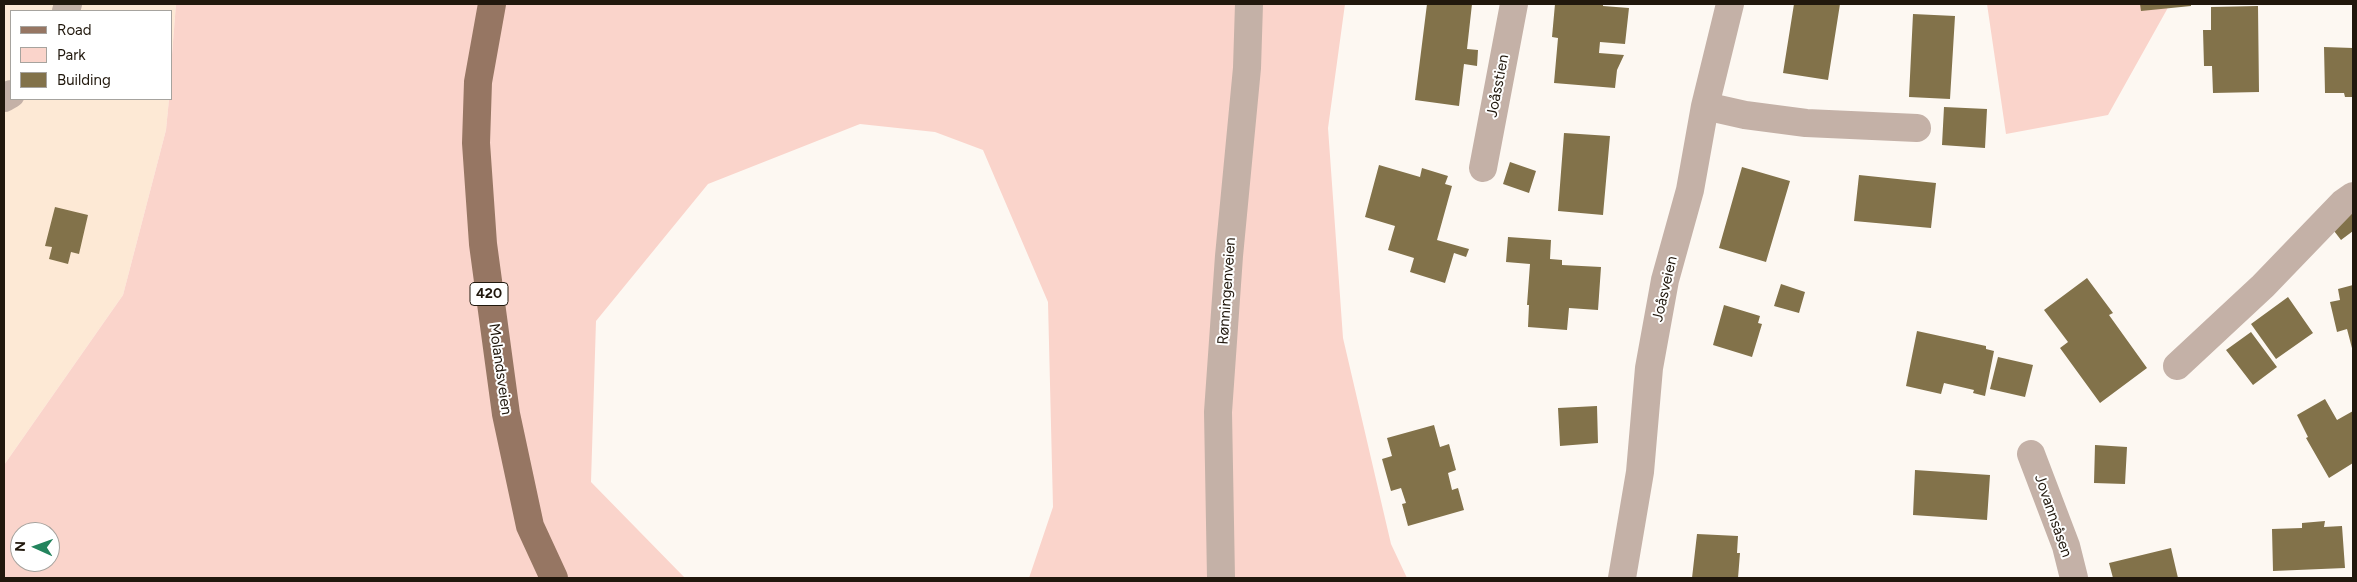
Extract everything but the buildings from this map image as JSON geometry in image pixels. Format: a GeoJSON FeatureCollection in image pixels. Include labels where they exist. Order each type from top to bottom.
{"type":"FeatureCollection","features":[{"type":"Feature","properties":{"kind":"main road","name":"Molandsveien"},"geometry":{"type":"LineString","coordinates":[[492,4],[478,82],[476,143],[483,244],[506,414],[530,526],[554,578]]}},
{"type":"Feature","properties":{"kind":"street","name":"Rønningenveien"},"geometry":{"type":"LineString","coordinates":[[1221,578],[1218,412],[1229,256],[1247,68],[1249,4]]}},
{"type":"Feature","properties":{"kind":"street","name":"Joåsstien"},"geometry":{"type":"LineString","coordinates":[[1483,168],[1514,4]]}},
{"type":"Feature","properties":{"kind":"street","name":"Joåsveien"},"geometry":{"type":"LineString","coordinates":[[1622,578],[1640,472],[1649,368],[1665,280],[1690,190],[1705,106],[1730,4]]}},
{"type":"Feature","properties":{"kind":"street"},"geometry":{"type":"LineString","coordinates":[[1705,106],[1745,115],[1806,124],[1917,128]]}},
{"type":"Feature","properties":{"kind":"street"},"geometry":{"type":"LineString","coordinates":[[2177,366],[2263,286],[2353,196]]}},
{"type":"Feature","properties":{"kind":"street","name":"Jovannsåsen"},"geometry":{"type":"LineString","coordinates":[[2031,454],[2066,546],[2074,578]]}},
{"type":"Feature","properties":{"kind":"shaded area"},"geometry":{"type":"Polygon","coordinates":[[[4,4],[176,4],[172,54],[172,10],[10,10],[10,100],[169,100],[166,130],[123,295],[4,465],[4,4]]]}},
{"type":"Feature","properties":{"kind":"green space"},"geometry":{"type":"Polygon","coordinates":[[[176,4],[1345,4],[1328,128],[1343,338],[1391,544],[1407,578],[1029,578],[1053,507],[1048,302],[983,150],[935,132],[860,124],[708,184],[596,321],[591,482],[685,578],[4,578],[4,465],[123,295],[166,130],[169,100],[172,100],[172,54],[176,4]]]}},
{"type":"Feature","properties":{"kind":"green space"},"geometry":{"type":"Polygon","coordinates":[[[1987,4],[2170,4],[2108,115],[2006,134],[1987,4]]]}}]}
